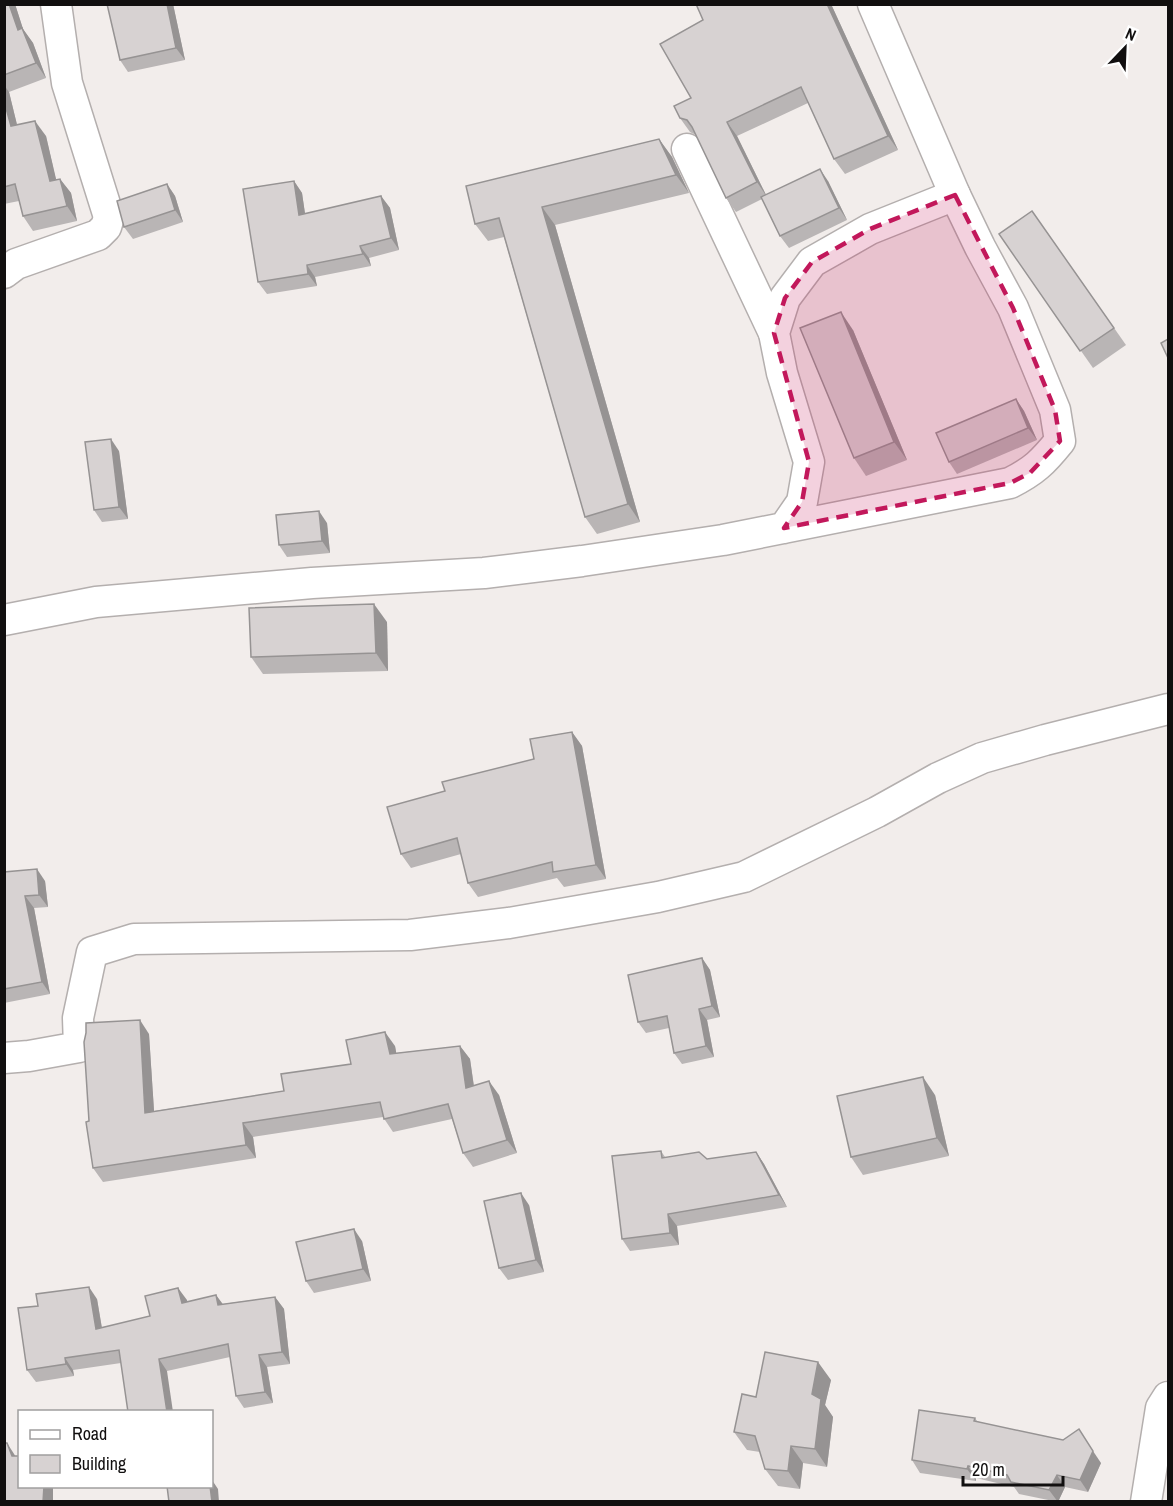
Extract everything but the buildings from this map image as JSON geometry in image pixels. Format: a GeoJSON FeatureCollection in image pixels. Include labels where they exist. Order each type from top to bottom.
{"type":"FeatureCollection","features":[{"type":"Feature","properties":{"kind":"street"},"geometry":{"type":"LineString","coordinates":[[4,273],[16,264],[98,235],[106,227],[109,217],[67,83],[56,4]]}},
{"type":"Feature","properties":{"kind":"street"},"geometry":{"type":"LineString","coordinates":[[4,621],[96,602],[312,583],[484,573],[582,561],[712,542],[784,528],[1010,483],[1030,473],[1047,458],[1060,441],[1055,410],[1013,308],[955,195],[873,4]]}},
{"type":"Feature","properties":{"kind":"street"},"geometry":{"type":"LineString","coordinates":[[687,149],[774,333],[782,373],[809,462],[802,502],[784,528]]}},
{"type":"Feature","properties":{"kind":"street"},"geometry":{"type":"LineString","coordinates":[[774,333],[785,298],[812,262],[870,230],[955,195]]}},
{"type":"Feature","properties":{"kind":"street"},"geometry":{"type":"LineString","coordinates":[[4,1058],[79,1047],[78,1018],[92,952],[134,939],[410,934],[508,923],[658,897],[744,877],[982,758],[1168,709]]}},
{"type":"Feature","properties":{"kind":"street"},"geometry":{"type":"LineString","coordinates":[[1146,1502],[1161,1408],[1168,1397]]}},
{"type":"Feature","properties":{"kind":"highlighted area"},"geometry":{"type":"Polygon","coordinates":[[[955,195],[1013,308],[1055,410],[1060,441],[1030,473],[1010,483],[784,528],[802,502],[809,462],[774,333],[785,298],[812,262],[870,229],[955,195]]]}}]}
